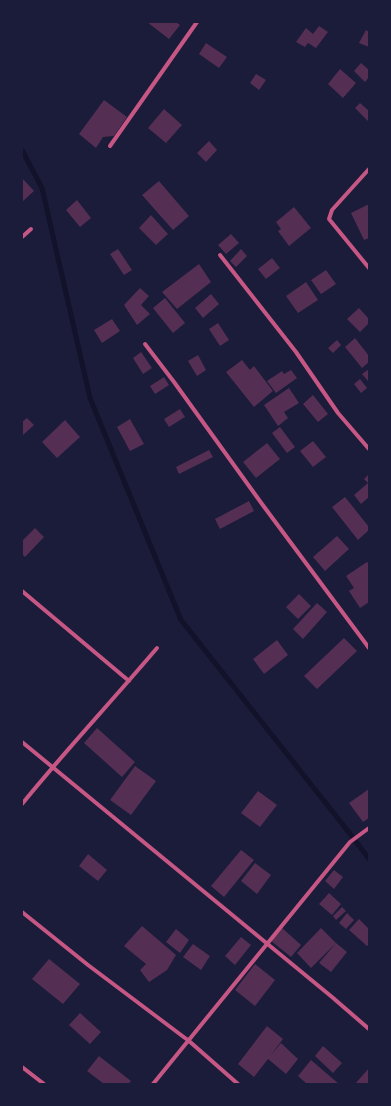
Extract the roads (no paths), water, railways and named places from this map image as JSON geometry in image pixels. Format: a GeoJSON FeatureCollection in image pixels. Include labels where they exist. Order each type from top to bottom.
{"type":"FeatureCollection","features":[{"type":"Feature","properties":{"kind":"street"},"geometry":{"type":"LineString","coordinates":[[110,146],[197,22]]}},
{"type":"Feature","properties":{"kind":"street"},"geometry":{"type":"LineString","coordinates":[[369,169],[332,210],[329,219],[369,268]]}},
{"type":"Feature","properties":{"kind":"street"},"geometry":{"type":"LineString","coordinates":[[22,237],[31,229]]}},
{"type":"Feature","properties":{"kind":"street"},"geometry":{"type":"LineString","coordinates":[[220,255],[296,352],[338,413],[369,449]]}},
{"type":"Feature","properties":{"kind":"street"},"geometry":{"type":"LineString","coordinates":[[145,344],[369,648]]}},
{"type":"Feature","properties":{"kind":"street"},"geometry":{"type":"LineString","coordinates":[[22,591],[129,681]]}},
{"type":"Feature","properties":{"kind":"street"},"geometry":{"type":"LineString","coordinates":[[22,804],[157,648]]}},
{"type":"Feature","properties":{"kind":"street"},"geometry":{"type":"LineString","coordinates":[[22,742],[369,1029]]}},
{"type":"Feature","properties":{"kind":"street"},"geometry":{"type":"LineString","coordinates":[[154,1084],[350,842],[369,828]]}},
{"type":"Feature","properties":{"kind":"street"},"geometry":{"type":"LineString","coordinates":[[22,912],[88,965],[189,1041],[238,1084]]}},
{"type":"Feature","properties":{"kind":"street"},"geometry":{"type":"LineString","coordinates":[[22,1067],[44,1084]]}},
{"type":"Feature","properties":{"kind":"waterway"},"geometry":{"type":"LineString","coordinates":[[22,150],[42,188],[90,398],[181,620],[369,859]]}}]}
